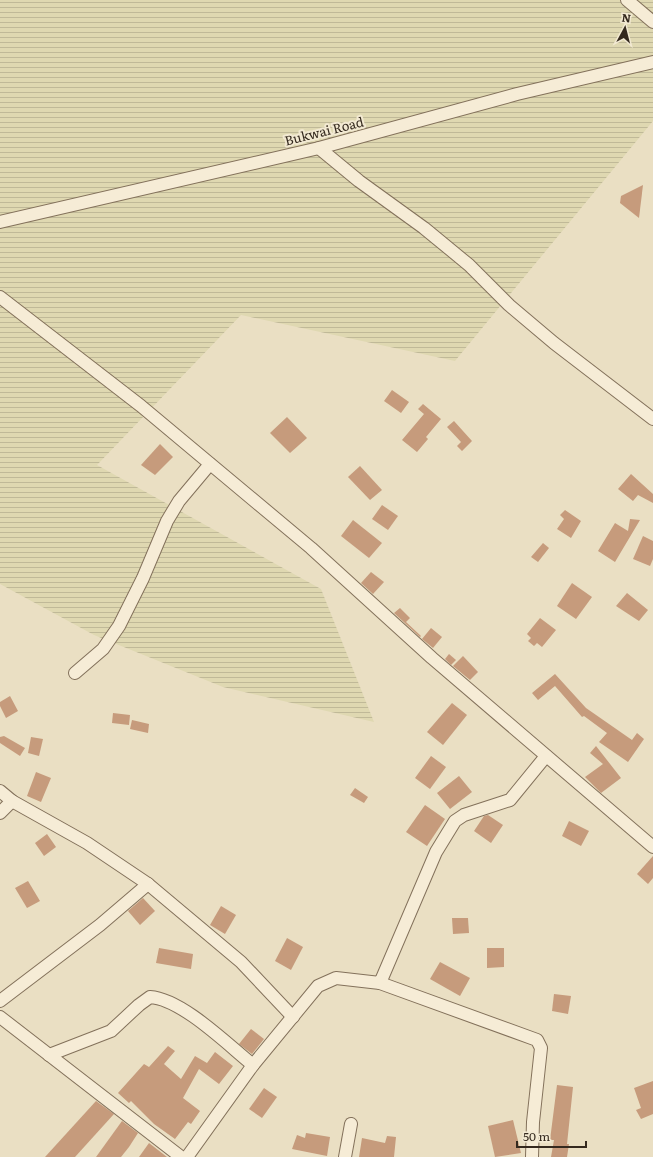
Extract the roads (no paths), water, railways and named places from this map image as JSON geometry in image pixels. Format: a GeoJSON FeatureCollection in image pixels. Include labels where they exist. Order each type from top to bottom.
{"type":"FeatureCollection","features":[{"type":"Feature","properties":{"kind":"street"},"geometry":{"type":"LineString","coordinates":[[627,0],[653,22]]}},
{"type":"Feature","properties":{"kind":"street","name":"Bukwai Road"},"geometry":{"type":"LineString","coordinates":[[0,222],[319,148],[517,94],[653,62]]}},
{"type":"Feature","properties":{"kind":"street"},"geometry":{"type":"LineString","coordinates":[[319,148],[359,181],[424,228],[469,265],[509,305],[554,343],[653,419]]}},
{"type":"Feature","properties":{"kind":"street"},"geometry":{"type":"LineString","coordinates":[[0,297],[87,363],[311,548],[432,658],[653,847]]}},
{"type":"Feature","properties":{"kind":"street"},"geometry":{"type":"LineString","coordinates":[[75,674],[103,649],[119,626],[143,578],[171,514],[179,501],[210,464]]}},
{"type":"Feature","properties":{"kind":"street"},"geometry":{"type":"LineString","coordinates":[[380,983],[436,852],[455,821],[464,815],[510,800],[546,756]]}},
{"type":"Feature","properties":{"kind":"street"},"geometry":{"type":"LineString","coordinates":[[0,791],[12,800],[87,843],[148,884],[241,962],[293,1017]]}},
{"type":"Feature","properties":{"kind":"street"},"geometry":{"type":"LineString","coordinates":[[0,813],[12,800]]}},
{"type":"Feature","properties":{"kind":"street"},"geometry":{"type":"LineString","coordinates":[[0,1001],[100,925],[148,884]]}},
{"type":"Feature","properties":{"kind":"street"},"geometry":{"type":"LineString","coordinates":[[188,1157],[253,1065],[318,986],[336,978],[380,983],[537,1040],[541,1048],[533,1122],[532,1157]]}},
{"type":"Feature","properties":{"kind":"street"},"geometry":{"type":"LineString","coordinates":[[49,1055],[111,1031],[150,997],[168,1000],[194,1018],[253,1065]]}},
{"type":"Feature","properties":{"kind":"street"},"geometry":{"type":"LineString","coordinates":[[0,1017],[181,1157]]}},
{"type":"Feature","properties":{"kind":"street"},"geometry":{"type":"LineString","coordinates":[[345,1157],[351,1124]]}}]}
